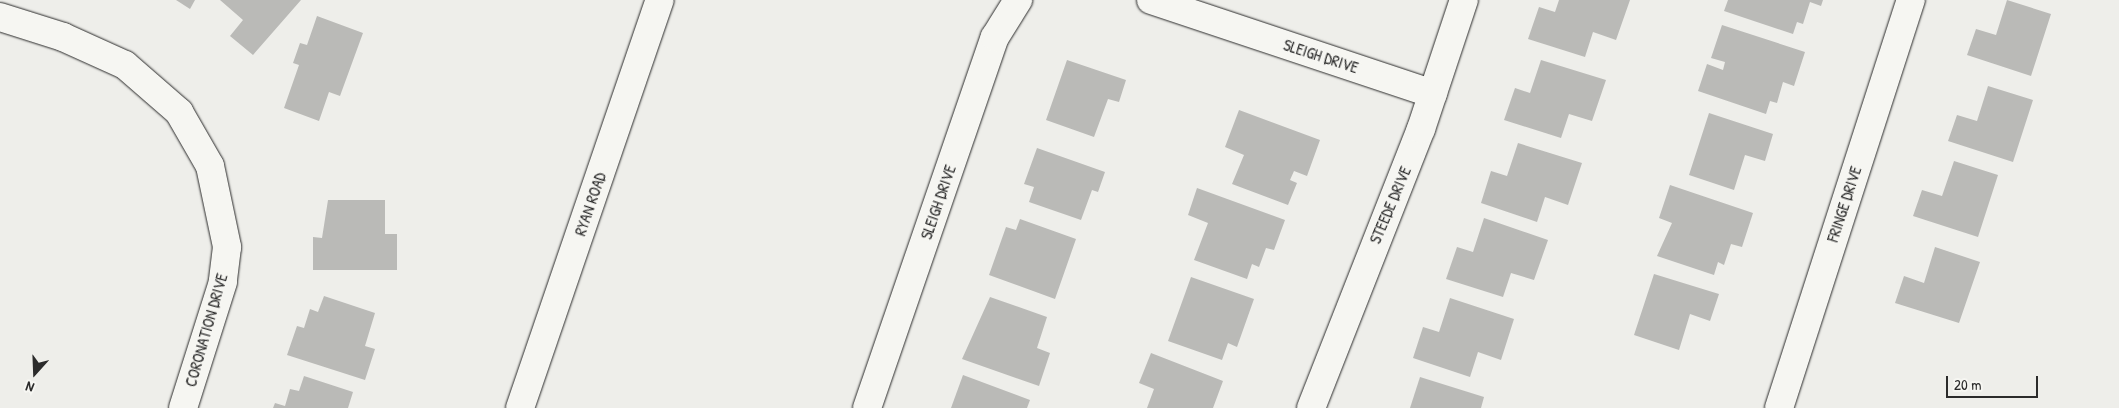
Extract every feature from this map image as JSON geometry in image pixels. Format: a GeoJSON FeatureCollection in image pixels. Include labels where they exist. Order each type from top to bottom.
{"type":"FeatureCollection","features":[{"type":"Feature","properties":{"kind":"street","name":"RYAN ROAD"},"geometry":{"type":"LineString","coordinates":[[520,408],[660,0]]}},
{"type":"Feature","properties":{"kind":"street","name":"SLEIGH DRIVE"},"geometry":{"type":"LineString","coordinates":[[866,408],[995,37],[1018,0]]}},
{"type":"Feature","properties":{"kind":"street","name":"SLEIGH DRIVE"},"geometry":{"type":"LineString","coordinates":[[1151,0],[1433,94]]}},
{"type":"Feature","properties":{"kind":"street","name":"STEEDE DRIVE"},"geometry":{"type":"LineString","coordinates":[[1311,408],[1433,94],[1464,0]]}},
{"type":"Feature","properties":{"kind":"street","name":"FRINGE DRIVE"},"geometry":{"type":"LineString","coordinates":[[1779,408],[1911,0]]}},
{"type":"Feature","properties":{"kind":"street","name":"CORONATION DRIVE"},"geometry":{"type":"LineString","coordinates":[[0,17],[62,37],[125,65],[179,112],[210,166],[227,247],[223,282],[183,408]]}},
{"type":"Feature","properties":{"kind":"building"},"geometry":{"type":"Polygon","coordinates":[[[176,0],[195,0],[190,9],[176,0]]]}},
{"type":"Feature","properties":{"kind":"building"},"geometry":{"type":"Polygon","coordinates":[[[220,0],[301,0],[253,55],[230,36],[243,20],[220,0]]]}},
{"type":"Feature","properties":{"kind":"building"},"geometry":{"type":"Polygon","coordinates":[[[1559,0],[1630,0],[1616,40],[1593,32],[1585,57],[1528,39],[1539,7],[1555,12],[1559,0]]]}},
{"type":"Feature","properties":{"kind":"building"},"geometry":{"type":"Polygon","coordinates":[[[1728,0],[1823,0],[1821,6],[1810,2],[1803,24],[1797,22],[1793,34],[1724,11],[1728,0]]]}},
{"type":"Feature","properties":{"kind":"building"},"geometry":{"type":"Polygon","coordinates":[[[2007,0],[2051,14],[2031,76],[1967,55],[1976,29],[1996,35],[2007,0]]]}},
{"type":"Feature","properties":{"kind":"building"},"geometry":{"type":"Polygon","coordinates":[[[317,16],[363,33],[340,96],[329,92],[319,121],[284,108],[299,65],[293,63],[300,43],[307,45],[317,16]]]}},
{"type":"Feature","properties":{"kind":"building"},"geometry":{"type":"Polygon","coordinates":[[[1722,25],[1805,52],[1794,86],[1783,82],[1777,103],[1770,101],[1766,114],[1698,91],[1707,64],[1723,70],[1725,62],[1711,58],[1722,25]]]}},
{"type":"Feature","properties":{"kind":"building"},"geometry":{"type":"Polygon","coordinates":[[[1067,60],[1126,80],[1119,102],[1108,99],[1094,137],[1046,120],[1067,60]]]}},
{"type":"Feature","properties":{"kind":"building"},"geometry":{"type":"Polygon","coordinates":[[[1541,60],[1606,80],[1592,121],[1569,114],[1561,138],[1504,120],[1515,88],[1530,93],[1541,60]]]}},
{"type":"Feature","properties":{"kind":"building"},"geometry":{"type":"Polygon","coordinates":[[[1988,86],[2033,100],[2013,162],[1948,141],[1957,115],[1977,121],[1988,86]]]}},
{"type":"Feature","properties":{"kind":"building"},"geometry":{"type":"Polygon","coordinates":[[[1239,110],[1320,140],[1307,176],[1294,171],[1290,180],[1297,183],[1288,205],[1232,184],[1244,155],[1225,147],[1239,110]]]}},
{"type":"Feature","properties":{"kind":"building"},"geometry":{"type":"Polygon","coordinates":[[[1709,113],[1773,134],[1765,161],[1745,155],[1734,190],[1689,175],[1709,113]]]}},
{"type":"Feature","properties":{"kind":"building"},"geometry":{"type":"Polygon","coordinates":[[[1518,143],[1582,163],[1568,205],[1545,197],[1537,222],[1481,203],[1491,171],[1507,176],[1518,143]]]}},
{"type":"Feature","properties":{"kind":"building"},"geometry":{"type":"Polygon","coordinates":[[[1037,148],[1105,172],[1098,192],[1092,190],[1081,220],[1029,202],[1034,187],[1024,184],[1037,148]]]}},
{"type":"Feature","properties":{"kind":"building"},"geometry":{"type":"Polygon","coordinates":[[[1954,161],[1998,175],[1978,237],[1913,216],[1922,190],[1942,196],[1954,161]]]}},
{"type":"Feature","properties":{"kind":"building"},"geometry":{"type":"Polygon","coordinates":[[[1670,185],[1753,213],[1742,247],[1731,244],[1724,265],[1718,262],[1714,275],[1657,256],[1672,223],[1659,218],[1670,185]]]}},
{"type":"Feature","properties":{"kind":"building"},"geometry":{"type":"Polygon","coordinates":[[[1197,188],[1285,220],[1274,250],[1266,248],[1259,267],[1252,264],[1247,279],[1194,260],[1208,223],[1188,215],[1197,188]]]}},
{"type":"Feature","properties":{"kind":"building"},"geometry":{"type":"Polygon","coordinates":[[[328,200],[385,200],[385,234],[397,234],[397,270],[313,270],[313,237],[322,238],[328,200]]]}},
{"type":"Feature","properties":{"kind":"building"},"geometry":{"type":"Polygon","coordinates":[[[1484,218],[1548,240],[1534,280],[1511,273],[1503,297],[1446,279],[1457,247],[1473,252],[1484,218]]]}},
{"type":"Feature","properties":{"kind":"building"},"geometry":{"type":"Polygon","coordinates":[[[1020,219],[1076,239],[1055,299],[989,275],[1006,227],[1016,230],[1020,219]]]}},
{"type":"Feature","properties":{"kind":"building"},"geometry":{"type":"Polygon","coordinates":[[[1935,247],[1980,262],[1959,323],[1895,303],[1904,276],[1924,283],[1935,247]]]}},
{"type":"Feature","properties":{"kind":"building"},"geometry":{"type":"Polygon","coordinates":[[[1654,274],[1719,294],[1710,321],[1690,314],[1679,350],[1634,335],[1654,274]]]}},
{"type":"Feature","properties":{"kind":"building"},"geometry":{"type":"Polygon","coordinates":[[[1191,277],[1254,299],[1237,347],[1228,343],[1222,360],[1168,341],[1191,277]]]}},
{"type":"Feature","properties":{"kind":"building"},"geometry":{"type":"Polygon","coordinates":[[[324,296],[375,313],[365,346],[375,349],[365,380],[287,355],[297,326],[304,328],[310,309],[318,312],[324,296]]]}},
{"type":"Feature","properties":{"kind":"building"},"geometry":{"type":"Polygon","coordinates":[[[990,297],[1047,317],[1037,348],[1050,353],[1039,386],[962,359],[990,297]]]}},
{"type":"Feature","properties":{"kind":"building"},"geometry":{"type":"Polygon","coordinates":[[[1450,298],[1514,319],[1501,360],[1478,352],[1470,377],[1413,358],[1423,327],[1439,332],[1450,298]]]}},
{"type":"Feature","properties":{"kind":"building"},"geometry":{"type":"Polygon","coordinates":[[[1151,353],[1223,381],[1213,408],[1147,408],[1154,389],[1139,383],[1151,353]]]}},
{"type":"Feature","properties":{"kind":"building"},"geometry":{"type":"Polygon","coordinates":[[[963,375],[1030,400],[1027,408],[951,408],[963,375]]]}},
{"type":"Feature","properties":{"kind":"building"},"geometry":{"type":"Polygon","coordinates":[[[304,376],[353,392],[348,408],[273,408],[275,403],[285,406],[290,389],[299,391],[304,376]]]}},
{"type":"Feature","properties":{"kind":"building"},"geometry":{"type":"Polygon","coordinates":[[[1420,377],[1484,397],[1481,408],[1410,408],[1420,377]]]}}]}
